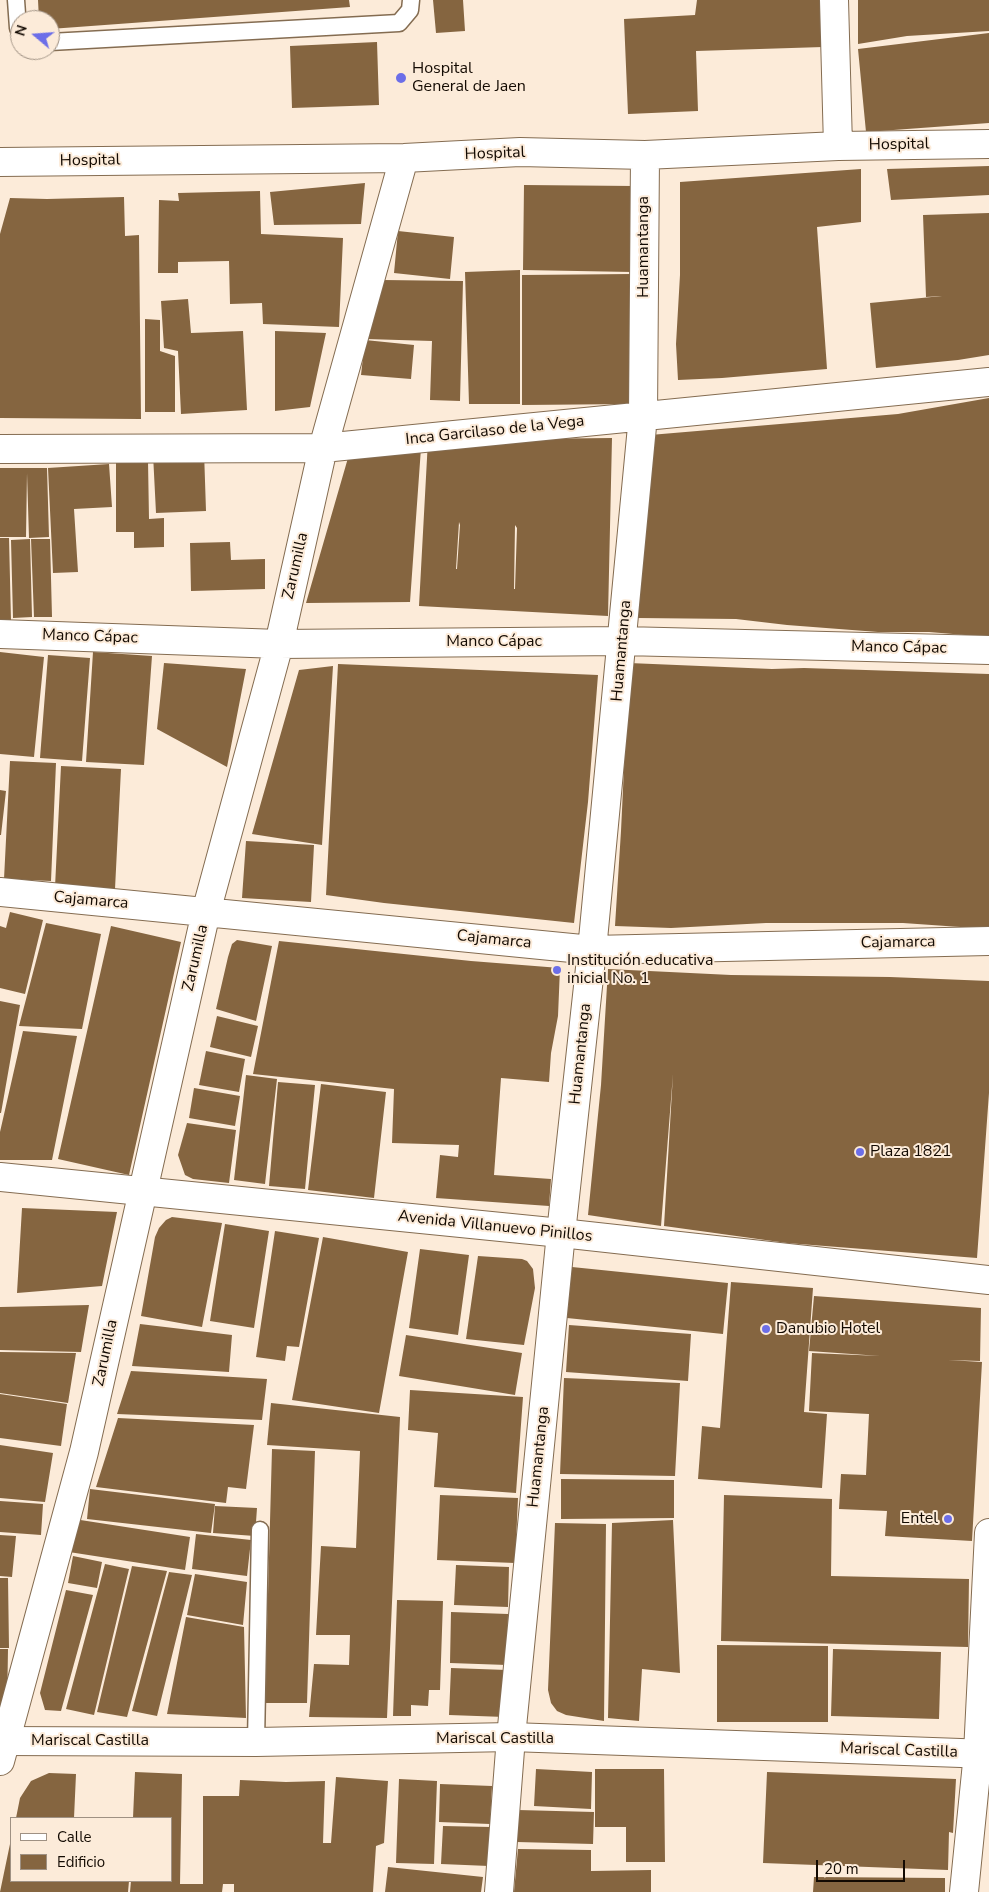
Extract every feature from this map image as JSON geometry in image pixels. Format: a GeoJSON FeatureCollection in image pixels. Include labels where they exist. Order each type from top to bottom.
{"type":"FeatureCollection","features":[{"type":"Feature","properties":{"kind":"street"},"geometry":{"type":"LineString","coordinates":[[834,0],[838,146]]}},
{"type":"Feature","properties":{"kind":"street","name":"Hospital"},"geometry":{"type":"LineString","coordinates":[[0,162],[404,158],[520,152],[645,155],[838,146],[989,144]]}},
{"type":"Feature","properties":{"kind":"street","name":"Huamantanga"},"geometry":{"type":"LineString","coordinates":[[499,1892],[511,1737],[561,1233],[623,642],[643,416],[645,155]]}},
{"type":"Feature","properties":{"kind":"street","name":"Zarumilla"},"geometry":{"type":"LineString","coordinates":[[2,1748],[84,1452],[206,912],[279,644],[323,448],[404,158]]}},
{"type":"Feature","properties":{"kind":"street","name":"Inca Garcilaso de la Vega"},"geometry":{"type":"LineString","coordinates":[[0,449],[323,448],[989,382]]}},
{"type":"Feature","properties":{"kind":"street","name":"Manco Cápac"},"geometry":{"type":"LineString","coordinates":[[0,634],[279,644],[623,642],[989,650]]}},
{"type":"Feature","properties":{"kind":"street","name":"Cajamarca"},"geometry":{"type":"LineString","coordinates":[[0,892],[592,950],[989,941]]}},
{"type":"Feature","properties":{"kind":"street","name":"Avenida Villanuevo Pinillos"},"geometry":{"type":"LineString","coordinates":[[0,1177],[561,1233],[989,1280]]}},
{"type":"Feature","properties":{"kind":"street"},"geometry":{"type":"LineString","coordinates":[[964,1892],[983,1753],[989,1533]]}},
{"type":"Feature","properties":{"kind":"street","name":"Mariscal Castilla"},"geometry":{"type":"LineString","coordinates":[[2,1748],[511,1737],[983,1753]]}},
{"type":"Feature","properties":{"kind":"lane"},"geometry":{"type":"LineString","coordinates":[[60,41],[399,23],[410,10],[411,0]]}},
{"type":"Feature","properties":{"kind":"lane"},"geometry":{"type":"LineString","coordinates":[[256,1742],[260,1530]]}},
{"type":"Feature","properties":{"kind":"building"},"geometry":{"type":"Polygon","coordinates":[[[38,0],[349,0],[350,7],[60,28],[60,10],[38,10],[38,0]]]}},
{"type":"Feature","properties":{"kind":"building"},"geometry":{"type":"Polygon","coordinates":[[[433,0],[463,0],[465,31],[436,33],[433,0]]]}},
{"type":"Feature","properties":{"kind":"building"},"geometry":{"type":"Polygon","coordinates":[[[697,0],[822,0],[823,47],[696,51],[698,111],[628,114],[624,19],[695,15],[697,0]]]}},
{"type":"Feature","properties":{"kind":"building"},"geometry":{"type":"Polygon","coordinates":[[[858,0],[989,0],[989,31],[907,36],[858,44],[858,0]]]}},
{"type":"Feature","properties":{"kind":"building"},"geometry":{"type":"Polygon","coordinates":[[[989,33],[989,123],[866,132],[858,49],[989,33]]]}},
{"type":"Feature","properties":{"kind":"building"},"geometry":{"type":"Polygon","coordinates":[[[377,42],[379,105],[292,108],[290,46],[377,42]]]}},
{"type":"Feature","properties":{"kind":"building"},"geometry":{"type":"Polygon","coordinates":[[[989,166],[989,195],[891,200],[887,169],[989,166]]]}},
{"type":"Feature","properties":{"kind":"building"},"geometry":{"type":"Polygon","coordinates":[[[861,169],[861,222],[817,227],[827,369],[678,380],[676,344],[680,275],[680,182],[861,169]]]}},
{"type":"Feature","properties":{"kind":"building"},"geometry":{"type":"Polygon","coordinates":[[[365,183],[361,224],[274,225],[270,192],[365,183]]]}},
{"type":"Feature","properties":{"kind":"building"},"geometry":{"type":"Polygon","coordinates":[[[524,185],[634,186],[632,272],[523,270],[524,185]]]}},
{"type":"Feature","properties":{"kind":"building"},"geometry":{"type":"Polygon","coordinates":[[[260,191],[261,234],[343,238],[339,327],[263,324],[262,303],[230,304],[229,261],[178,262],[178,273],[158,273],[159,200],[179,201],[178,193],[260,191]]]}},
{"type":"Feature","properties":{"kind":"building"},"geometry":{"type":"Polygon","coordinates":[[[124,197],[125,236],[139,235],[141,419],[0,418],[0,234],[10,198],[124,197]]]}},
{"type":"Feature","properties":{"kind":"building"},"geometry":{"type":"Polygon","coordinates":[[[989,213],[989,355],[876,368],[870,303],[942,296],[926,297],[923,215],[989,213]]]}},
{"type":"Feature","properties":{"kind":"building"},"geometry":{"type":"Polygon","coordinates":[[[398,231],[454,237],[450,279],[394,273],[398,231]]]}},
{"type":"Feature","properties":{"kind":"building"},"geometry":{"type":"Polygon","coordinates":[[[520,270],[520,404],[469,404],[465,272],[520,270]]]}},
{"type":"Feature","properties":{"kind":"building"},"geometry":{"type":"Polygon","coordinates":[[[631,274],[632,404],[522,405],[522,275],[631,274]]]}},
{"type":"Feature","properties":{"kind":"building"},"geometry":{"type":"Polygon","coordinates":[[[383,280],[463,281],[460,401],[430,400],[432,341],[366,339],[383,280]]]}},
{"type":"Feature","properties":{"kind":"building"},"geometry":{"type":"Polygon","coordinates":[[[188,299],[191,333],[243,331],[247,410],[181,414],[178,351],[164,348],[161,301],[188,299]]]}},
{"type":"Feature","properties":{"kind":"building"},"geometry":{"type":"Polygon","coordinates":[[[145,319],[160,320],[160,351],[175,356],[175,412],[145,412],[145,319]]]}},
{"type":"Feature","properties":{"kind":"building"},"geometry":{"type":"Polygon","coordinates":[[[275,331],[326,333],[310,407],[275,411],[275,331]]]}},
{"type":"Feature","properties":{"kind":"building"},"geometry":{"type":"Polygon","coordinates":[[[365,340],[414,345],[411,379],[361,375],[365,340]]]}},
{"type":"Feature","properties":{"kind":"building"},"geometry":{"type":"Polygon","coordinates":[[[989,398],[989,637],[929,632],[878,632],[736,619],[638,618],[650,435],[898,414],[989,398]]]}},
{"type":"Feature","properties":{"kind":"building"},"geometry":{"type":"Polygon","coordinates":[[[612,438],[608,616],[419,606],[428,440],[612,438]],[[459,522],[456,569],[460,525],[459,522]],[[515,525],[514,589],[517,528],[515,525]]]}},
{"type":"Feature","properties":{"kind":"building"},"geometry":{"type":"Polygon","coordinates":[[[421,448],[410,602],[306,603],[350,451],[421,448]]]}},
{"type":"Feature","properties":{"kind":"building"},"geometry":{"type":"Polygon","coordinates":[[[204,451],[206,511],[156,513],[153,454],[204,451]]]}},
{"type":"Feature","properties":{"kind":"building"},"geometry":{"type":"Polygon","coordinates":[[[116,461],[148,461],[149,519],[164,518],[164,547],[134,548],[134,532],[116,532],[116,461]]]}},
{"type":"Feature","properties":{"kind":"building"},"geometry":{"type":"Polygon","coordinates":[[[109,464],[112,507],[74,509],[78,572],[53,573],[48,468],[109,464]]]}},
{"type":"Feature","properties":{"kind":"building"},"geometry":{"type":"Polygon","coordinates":[[[0,468],[47,468],[49,537],[29,538],[27,473],[26,537],[0,537],[0,468]]]}},
{"type":"Feature","properties":{"kind":"building"},"geometry":{"type":"Polygon","coordinates":[[[0,538],[9,538],[11,621],[0,621],[0,538]]]}},
{"type":"Feature","properties":{"kind":"building"},"geometry":{"type":"Polygon","coordinates":[[[30,539],[32,617],[13,618],[11,540],[30,539]]]}},
{"type":"Feature","properties":{"kind":"building"},"geometry":{"type":"Polygon","coordinates":[[[31,539],[50,539],[52,617],[34,617],[31,539]]]}},
{"type":"Feature","properties":{"kind":"building"},"geometry":{"type":"Polygon","coordinates":[[[230,542],[231,560],[265,559],[265,589],[191,591],[190,543],[230,542]]]}},
{"type":"Feature","properties":{"kind":"building"},"geometry":{"type":"Polygon","coordinates":[[[0,652],[44,657],[34,757],[0,754],[0,652]]]}},
{"type":"Feature","properties":{"kind":"building"},"geometry":{"type":"Polygon","coordinates":[[[93,652],[152,656],[144,765],[86,762],[93,652]]]}},
{"type":"Feature","properties":{"kind":"building"},"geometry":{"type":"Polygon","coordinates":[[[48,655],[90,658],[82,761],[40,758],[48,655]]]}},
{"type":"Feature","properties":{"kind":"building"},"geometry":{"type":"Polygon","coordinates":[[[164,663],[246,669],[227,767],[157,729],[164,663]]]}},
{"type":"Feature","properties":{"kind":"building"},"geometry":{"type":"Polygon","coordinates":[[[629,663],[772,669],[804,668],[989,674],[989,929],[903,923],[766,923],[671,928],[615,926],[629,663]]]}},
{"type":"Feature","properties":{"kind":"building"},"geometry":{"type":"Polygon","coordinates":[[[338,664],[598,675],[588,802],[574,923],[326,895],[338,664]]]}},
{"type":"Feature","properties":{"kind":"building"},"geometry":{"type":"Polygon","coordinates":[[[333,666],[322,845],[252,834],[299,670],[333,666]]]}},
{"type":"Feature","properties":{"kind":"building"},"geometry":{"type":"Polygon","coordinates":[[[10,761],[56,763],[51,881],[4,879],[10,761]]]}},
{"type":"Feature","properties":{"kind":"building"},"geometry":{"type":"Polygon","coordinates":[[[61,766],[121,769],[115,889],[55,887],[61,766]]]}},
{"type":"Feature","properties":{"kind":"building"},"geometry":{"type":"Polygon","coordinates":[[[0,790],[6,791],[1,835],[0,835],[0,790]]]}},
{"type":"Feature","properties":{"kind":"building"},"geometry":{"type":"Polygon","coordinates":[[[246,841],[314,845],[311,902],[242,898],[246,841]]]}},
{"type":"Feature","properties":{"kind":"building"},"geometry":{"type":"Polygon","coordinates":[[[10,912],[43,920],[25,994],[0,988],[0,926],[6,928],[10,912]]]}},
{"type":"Feature","properties":{"kind":"building"},"geometry":{"type":"Polygon","coordinates":[[[46,923],[101,934],[82,1029],[19,1026],[46,923]]]}},
{"type":"Feature","properties":{"kind":"building"},"geometry":{"type":"Polygon","coordinates":[[[111,926],[181,942],[129,1175],[58,1159],[111,926]]]}},
{"type":"Feature","properties":{"kind":"building"},"geometry":{"type":"Polygon","coordinates":[[[237,940],[272,946],[256,1021],[216,1009],[228,957],[232,944],[237,940]]]}},
{"type":"Feature","properties":{"kind":"building"},"geometry":{"type":"Polygon","coordinates":[[[279,941],[471,961],[560,968],[558,1016],[551,1053],[549,1082],[501,1078],[494,1175],[551,1179],[549,1206],[436,1198],[440,1155],[458,1157],[459,1145],[392,1143],[394,1089],[253,1074],[279,941]]]}},
{"type":"Feature","properties":{"kind":"building"},"geometry":{"type":"Polygon","coordinates":[[[608,969],[731,975],[890,977],[989,981],[989,1093],[977,1258],[787,1243],[664,1226],[673,1074],[661,1226],[588,1215],[601,1085],[608,969]]]}},
{"type":"Feature","properties":{"kind":"building"},"geometry":{"type":"Polygon","coordinates":[[[0,1001],[20,1005],[1,1113],[0,1113],[0,1001]]]}},
{"type":"Feature","properties":{"kind":"building"},"geometry":{"type":"Polygon","coordinates":[[[217,1016],[258,1026],[251,1057],[210,1047],[217,1016]]]}},
{"type":"Feature","properties":{"kind":"building"},"geometry":{"type":"Polygon","coordinates":[[[23,1031],[77,1036],[52,1160],[0,1160],[0,1132],[23,1031]]]}},
{"type":"Feature","properties":{"kind":"building"},"geometry":{"type":"Polygon","coordinates":[[[206,1051],[245,1059],[239,1092],[199,1085],[206,1051]]]}},
{"type":"Feature","properties":{"kind":"building"},"geometry":{"type":"Polygon","coordinates":[[[246,1075],[277,1079],[265,1184],[234,1180],[246,1075]]]}},
{"type":"Feature","properties":{"kind":"building"},"geometry":{"type":"Polygon","coordinates":[[[278,1082],[315,1085],[305,1189],[269,1186],[278,1082]]]}},
{"type":"Feature","properties":{"kind":"building"},"geometry":{"type":"Polygon","coordinates":[[[321,1084],[386,1092],[374,1198],[308,1190],[321,1084]]]}},
{"type":"Feature","properties":{"kind":"building"},"geometry":{"type":"Polygon","coordinates":[[[194,1088],[240,1096],[235,1126],[189,1118],[194,1088]]]}},
{"type":"Feature","properties":{"kind":"building"},"geometry":{"type":"Polygon","coordinates":[[[187,1123],[236,1130],[229,1183],[193,1179],[185,1175],[178,1155],[187,1123]]]}},
{"type":"Feature","properties":{"kind":"building"},"geometry":{"type":"Polygon","coordinates":[[[22,1208],[117,1212],[102,1286],[17,1293],[22,1208]]]}},
{"type":"Feature","properties":{"kind":"building"},"geometry":{"type":"Polygon","coordinates":[[[172,1217],[222,1223],[202,1327],[141,1316],[155,1237],[159,1228],[166,1220],[172,1217]]]}},
{"type":"Feature","properties":{"kind":"building"},"geometry":{"type":"Polygon","coordinates":[[[225,1224],[269,1231],[254,1328],[210,1321],[225,1224]]]}},
{"type":"Feature","properties":{"kind":"building"},"geometry":{"type":"Polygon","coordinates":[[[275,1231],[319,1238],[299,1347],[287,1346],[285,1361],[256,1357],[275,1231]]]}},
{"type":"Feature","properties":{"kind":"building"},"geometry":{"type":"Polygon","coordinates":[[[323,1237],[408,1252],[379,1413],[292,1400],[323,1237]]]}},
{"type":"Feature","properties":{"kind":"building"},"geometry":{"type":"Polygon","coordinates":[[[420,1249],[469,1255],[458,1335],[409,1328],[420,1249]]]}},
{"type":"Feature","properties":{"kind":"building"},"geometry":{"type":"Polygon","coordinates":[[[478,1256],[522,1259],[527,1261],[533,1269],[535,1288],[524,1345],[466,1339],[478,1256]]]}},
{"type":"Feature","properties":{"kind":"building"},"geometry":{"type":"Polygon","coordinates":[[[572,1267],[728,1283],[723,1334],[567,1318],[572,1267]]]}},
{"type":"Feature","properties":{"kind":"building"},"geometry":{"type":"Polygon","coordinates":[[[731,1282],[813,1288],[804,1412],[827,1414],[822,1488],[698,1479],[702,1426],[720,1428],[731,1282]]]}},
{"type":"Feature","properties":{"kind":"building"},"geometry":{"type":"Polygon","coordinates":[[[814,1296],[981,1308],[980,1361],[948,1360],[982,1362],[972,1541],[885,1536],[887,1511],[839,1509],[841,1474],[866,1475],[869,1414],[809,1411],[812,1353],[880,1356],[809,1351],[814,1296]]]}},
{"type":"Feature","properties":{"kind":"building"},"geometry":{"type":"Polygon","coordinates":[[[89,1305],[81,1352],[0,1350],[0,1307],[89,1305]]]}},
{"type":"Feature","properties":{"kind":"building"},"geometry":{"type":"Polygon","coordinates":[[[140,1324],[232,1335],[229,1372],[132,1366],[140,1324]]]}},
{"type":"Feature","properties":{"kind":"building"},"geometry":{"type":"Polygon","coordinates":[[[569,1325],[691,1334],[688,1381],[566,1372],[569,1325]]]}},
{"type":"Feature","properties":{"kind":"building"},"geometry":{"type":"Polygon","coordinates":[[[406,1335],[522,1353],[515,1395],[399,1376],[406,1335]]]}},
{"type":"Feature","properties":{"kind":"building"},"geometry":{"type":"Polygon","coordinates":[[[0,1352],[76,1353],[68,1403],[0,1393],[0,1352]]]}},
{"type":"Feature","properties":{"kind":"building"},"geometry":{"type":"Polygon","coordinates":[[[131,1371],[267,1379],[262,1420],[117,1414],[131,1371]]]}},
{"type":"Feature","properties":{"kind":"building"},"geometry":{"type":"Polygon","coordinates":[[[564,1378],[680,1383],[675,1476],[560,1474],[564,1378]]]}},
{"type":"Feature","properties":{"kind":"building"},"geometry":{"type":"Polygon","coordinates":[[[410,1390],[523,1397],[516,1493],[434,1487],[438,1433],[408,1430],[410,1390]]]}},
{"type":"Feature","properties":{"kind":"building"},"geometry":{"type":"Polygon","coordinates":[[[0,1394],[67,1404],[61,1446],[0,1438],[0,1394]]]}},
{"type":"Feature","properties":{"kind":"building"},"geometry":{"type":"Polygon","coordinates":[[[271,1403],[400,1417],[387,1718],[309,1717],[314,1664],[349,1665],[350,1635],[316,1635],[321,1546],[356,1548],[360,1451],[267,1445],[271,1403]]]}},
{"type":"Feature","properties":{"kind":"building"},"geometry":{"type":"Polygon","coordinates":[[[118,1418],[254,1425],[246,1489],[228,1487],[226,1503],[96,1487],[118,1418]]]}},
{"type":"Feature","properties":{"kind":"building"},"geometry":{"type":"Polygon","coordinates":[[[0,1445],[53,1453],[45,1502],[0,1498],[0,1445]]]}},
{"type":"Feature","properties":{"kind":"building"},"geometry":{"type":"Polygon","coordinates":[[[272,1449],[315,1451],[307,1703],[265,1703],[272,1449]]]}},
{"type":"Feature","properties":{"kind":"building"},"geometry":{"type":"Polygon","coordinates":[[[561,1479],[674,1480],[674,1518],[561,1519],[561,1479]]]}},
{"type":"Feature","properties":{"kind":"building"},"geometry":{"type":"Polygon","coordinates":[[[90,1489],[215,1504],[211,1533],[87,1519],[90,1489]]]}},
{"type":"Feature","properties":{"kind":"building"},"geometry":{"type":"Polygon","coordinates":[[[440,1495],[518,1498],[515,1563],[437,1560],[440,1495]]]}},
{"type":"Feature","properties":{"kind":"building"},"geometry":{"type":"Polygon","coordinates":[[[724,1495],[832,1499],[831,1576],[969,1579],[968,1647],[721,1641],[724,1495]]]}},
{"type":"Feature","properties":{"kind":"building"},"geometry":{"type":"Polygon","coordinates":[[[0,1501],[43,1504],[41,1535],[0,1532],[0,1501]]]}},
{"type":"Feature","properties":{"kind":"building"},"geometry":{"type":"Polygon","coordinates":[[[215,1506],[257,1508],[255,1536],[213,1533],[215,1506]]]}},
{"type":"Feature","properties":{"kind":"building"},"geometry":{"type":"Polygon","coordinates":[[[74,1519],[190,1537],[185,1570],[69,1552],[74,1519]]]}},
{"type":"Feature","properties":{"kind":"building"},"geometry":{"type":"Polygon","coordinates":[[[673,1520],[680,1673],[642,1669],[639,1721],[608,1718],[612,1523],[673,1520]]]}},
{"type":"Feature","properties":{"kind":"building"},"geometry":{"type":"Polygon","coordinates":[[[555,1523],[606,1524],[604,1721],[566,1715],[557,1711],[551,1703],[548,1690],[555,1523]]]}},
{"type":"Feature","properties":{"kind":"building"},"geometry":{"type":"Polygon","coordinates":[[[196,1534],[251,1540],[247,1576],[192,1569],[196,1534]]]}},
{"type":"Feature","properties":{"kind":"building"},"geometry":{"type":"Polygon","coordinates":[[[0,1535],[16,1536],[12,1577],[0,1576],[0,1535]]]}},
{"type":"Feature","properties":{"kind":"building"},"geometry":{"type":"Polygon","coordinates":[[[73,1556],[102,1562],[97,1588],[68,1583],[73,1556]]]}},
{"type":"Feature","properties":{"kind":"building"},"geometry":{"type":"Polygon","coordinates":[[[105,1564],[129,1569],[94,1715],[66,1709],[105,1564]]]}},
{"type":"Feature","properties":{"kind":"building"},"geometry":{"type":"Polygon","coordinates":[[[456,1565],[509,1567],[508,1607],[454,1605],[456,1565]]]}},
{"type":"Feature","properties":{"kind":"building"},"geometry":{"type":"Polygon","coordinates":[[[132,1566],[167,1571],[127,1717],[97,1712],[132,1566]]]}},
{"type":"Feature","properties":{"kind":"building"},"geometry":{"type":"Polygon","coordinates":[[[169,1572],[192,1575],[157,1716],[132,1711],[169,1572]]]}},
{"type":"Feature","properties":{"kind":"building"},"geometry":{"type":"Polygon","coordinates":[[[195,1574],[247,1582],[243,1625],[187,1615],[195,1574]]]}},
{"type":"Feature","properties":{"kind":"building"},"geometry":{"type":"Polygon","coordinates":[[[0,1578],[8,1578],[9,1648],[0,1648],[0,1578]]]}},
{"type":"Feature","properties":{"kind":"building"},"geometry":{"type":"Polygon","coordinates":[[[66,1590],[93,1595],[61,1711],[45,1710],[40,1693],[66,1590]]]}},
{"type":"Feature","properties":{"kind":"building"},"geometry":{"type":"Polygon","coordinates":[[[397,1600],[443,1601],[440,1690],[429,1690],[428,1706],[411,1705],[411,1716],[393,1716],[397,1600]]]}},
{"type":"Feature","properties":{"kind":"building"},"geometry":{"type":"Polygon","coordinates":[[[451,1612],[508,1614],[507,1665],[450,1663],[451,1612]]]}},
{"type":"Feature","properties":{"kind":"building"},"geometry":{"type":"Polygon","coordinates":[[[186,1617],[244,1627],[246,1718],[167,1714],[186,1617]]]}},
{"type":"Feature","properties":{"kind":"building"},"geometry":{"type":"Polygon","coordinates":[[[717,1645],[828,1646],[828,1722],[717,1722],[717,1645]]]}},
{"type":"Feature","properties":{"kind":"building"},"geometry":{"type":"Polygon","coordinates":[[[0,1649],[8,1649],[7,1710],[0,1710],[0,1649]]]}},
{"type":"Feature","properties":{"kind":"building"},"geometry":{"type":"Polygon","coordinates":[[[833,1649],[941,1652],[939,1719],[831,1716],[833,1649]]]}},
{"type":"Feature","properties":{"kind":"building"},"geometry":{"type":"Polygon","coordinates":[[[451,1668],[507,1670],[505,1717],[449,1715],[451,1668]]]}},
{"type":"Feature","properties":{"kind":"building"},"geometry":{"type":"Polygon","coordinates":[[[536,1769],[592,1772],[591,1809],[534,1806],[536,1769]]]}},
{"type":"Feature","properties":{"kind":"building"},"geometry":{"type":"Polygon","coordinates":[[[595,1769],[664,1769],[665,1862],[626,1862],[626,1827],[595,1827],[595,1769]]]}},
{"type":"Feature","properties":{"kind":"building"},"geometry":{"type":"Polygon","coordinates":[[[135,1772],[182,1774],[180,1884],[203,1884],[203,1796],[239,1796],[240,1780],[325,1781],[323,1843],[331,1843],[336,1777],[388,1781],[384,1843],[376,1846],[373,1892],[234,1892],[234,1884],[223,1884],[222,1892],[130,1892],[131,1882],[172,1882],[172,1817],[133,1817],[135,1772]]]}},
{"type":"Feature","properties":{"kind":"building"},"geometry":{"type":"Polygon","coordinates":[[[767,1772],[956,1779],[953,1833],[949,1832],[948,1870],[763,1863],[767,1772]]]}},
{"type":"Feature","properties":{"kind":"building"},"geometry":{"type":"Polygon","coordinates":[[[49,1773],[76,1774],[74,1817],[16,1817],[20,1798],[31,1781],[49,1773]]]}},
{"type":"Feature","properties":{"kind":"building"},"geometry":{"type":"Polygon","coordinates":[[[399,1779],[437,1781],[434,1864],[396,1863],[399,1779]]]}},
{"type":"Feature","properties":{"kind":"building"},"geometry":{"type":"Polygon","coordinates":[[[440,1784],[492,1786],[490,1824],[439,1822],[440,1784]]]}},
{"type":"Feature","properties":{"kind":"building"},"geometry":{"type":"Polygon","coordinates":[[[518,1810],[594,1812],[593,1844],[517,1842],[518,1810]]]}},
{"type":"Feature","properties":{"kind":"building"},"geometry":{"type":"Polygon","coordinates":[[[443,1826],[491,1827],[489,1866],[441,1864],[443,1826]]]}},
{"type":"Feature","properties":{"kind":"building"},"geometry":{"type":"Polygon","coordinates":[[[10,1844],[10,1882],[129,1882],[128,1892],[0,1892],[10,1844]]]}},
{"type":"Feature","properties":{"kind":"building"},"geometry":{"type":"Polygon","coordinates":[[[518,1849],[591,1850],[591,1871],[651,1870],[651,1892],[514,1892],[518,1849]]]}},
{"type":"Feature","properties":{"kind":"building"},"geometry":{"type":"Polygon","coordinates":[[[388,1867],[483,1877],[481,1892],[385,1892],[388,1867]]]}},
{"type":"Feature","properties":{"kind":"building"},"geometry":{"type":"Polygon","coordinates":[[[814,1877],[945,1878],[945,1892],[813,1892],[814,1877]]]}},
{"type":"Feature","properties":{"kind":"place","name":"Hospital General de Jaen"},"geometry":{"type":"Point","coordinates":[401,78]}},
{"type":"Feature","properties":{"kind":"place","name":"Institución educativa inicial No. 1"},"geometry":{"type":"Point","coordinates":[557,970]}},
{"type":"Feature","properties":{"kind":"place","name":"Plaza 1821"},"geometry":{"type":"Point","coordinates":[860,1152]}},
{"type":"Feature","properties":{"kind":"place","name":"Danubio Hotel"},"geometry":{"type":"Point","coordinates":[766,1329]}},
{"type":"Feature","properties":{"kind":"place","name":"Entel"},"geometry":{"type":"Point","coordinates":[948,1519]}}]}
